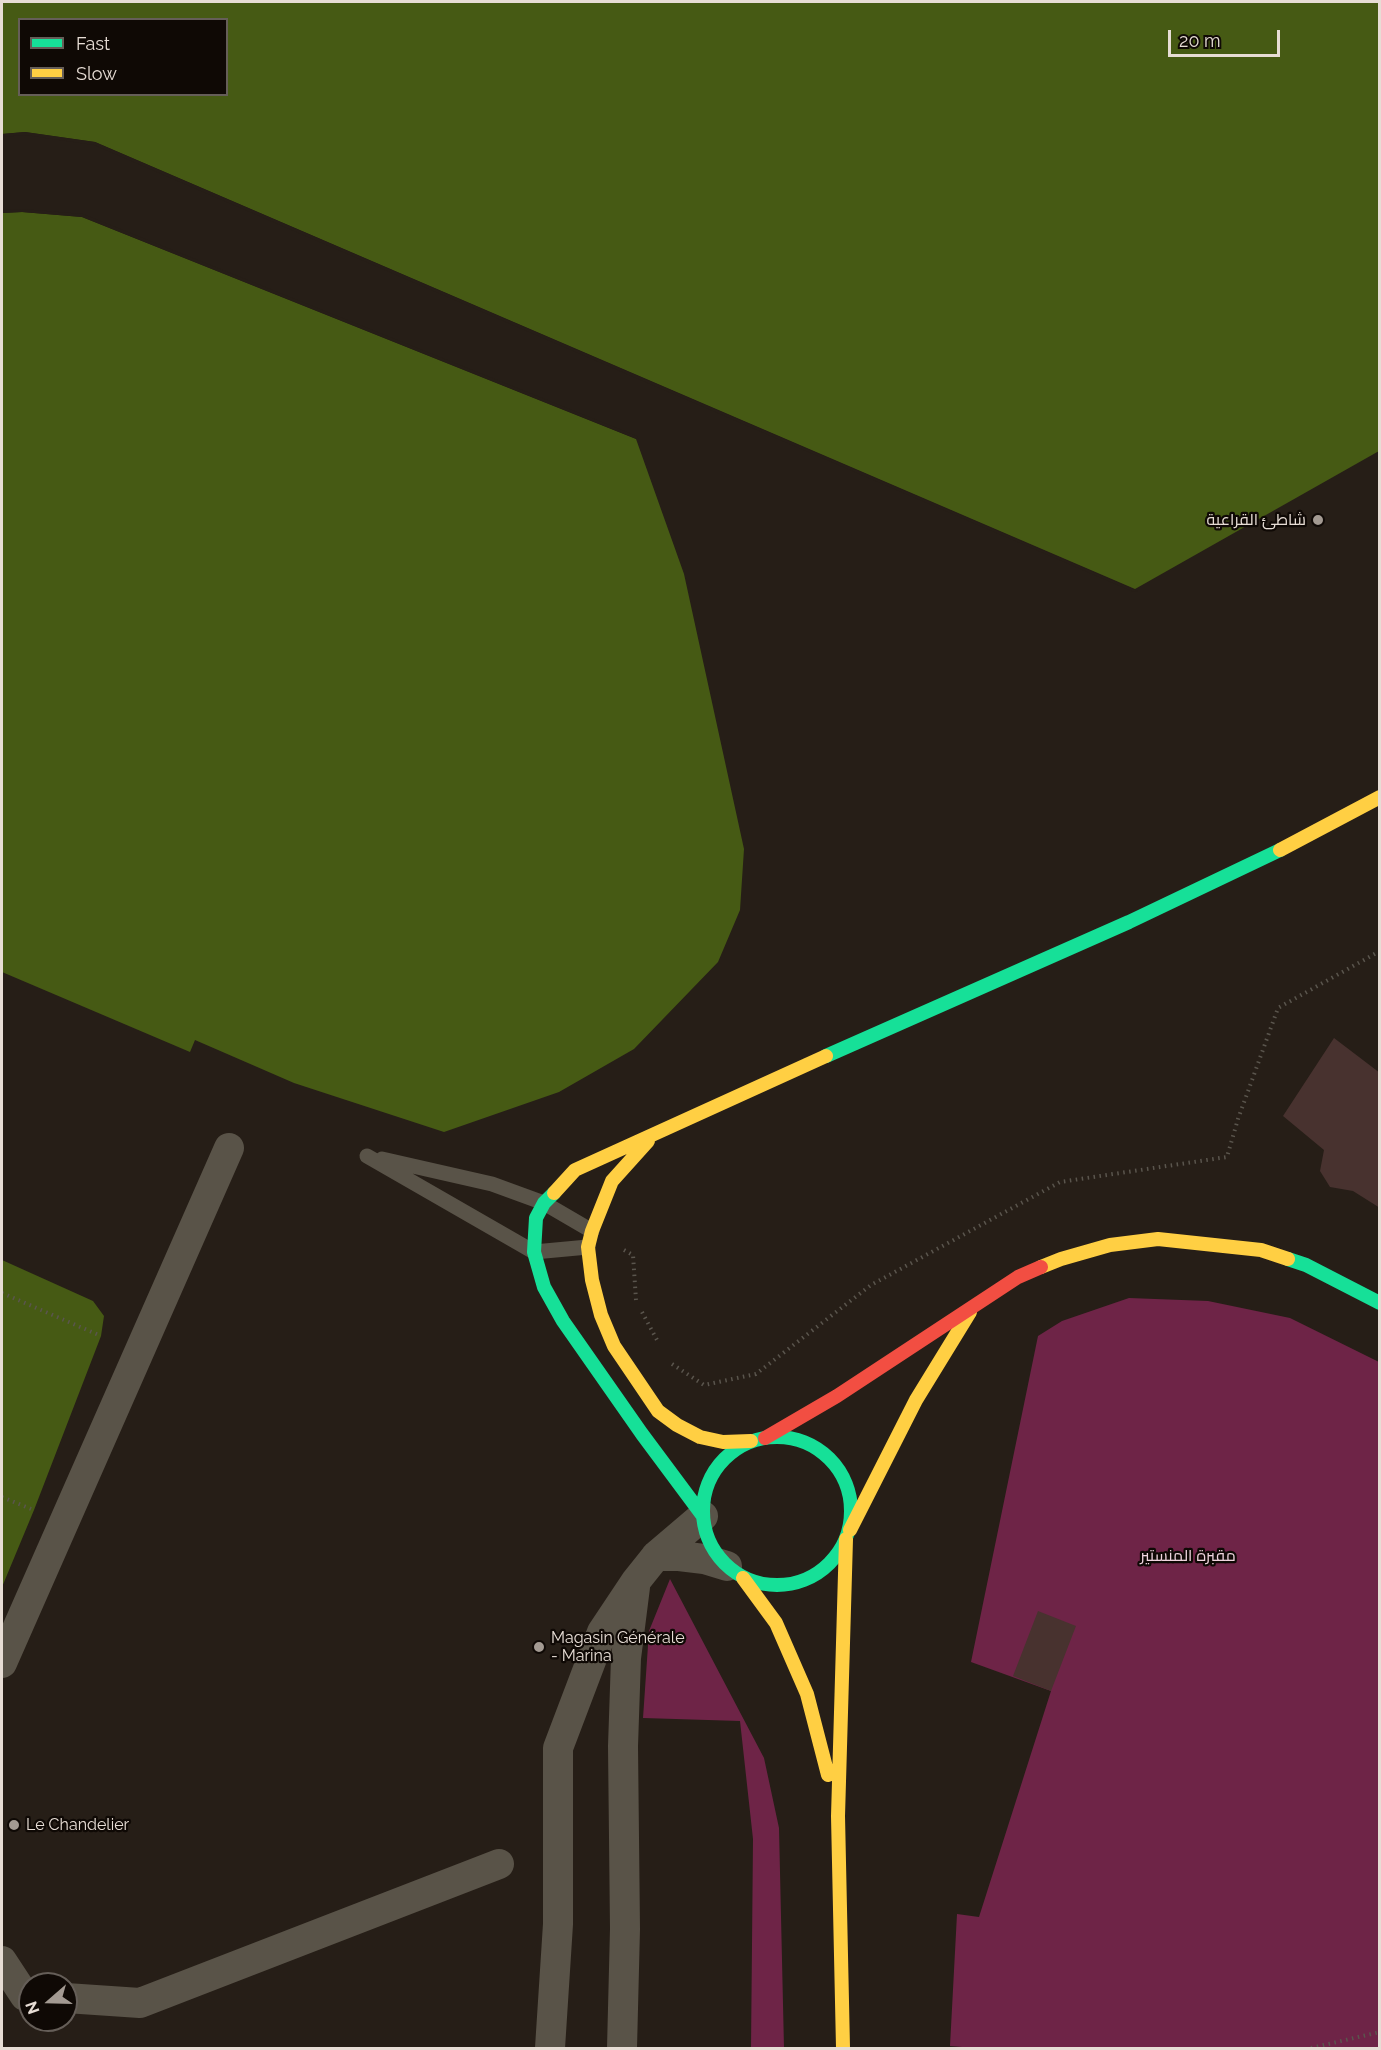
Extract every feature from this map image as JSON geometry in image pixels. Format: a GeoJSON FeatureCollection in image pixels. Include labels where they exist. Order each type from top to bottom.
{"type":"FeatureCollection","features":[{"type":"Feature","properties":{"kind":"main road"},"geometry":{"type":"LineString","coordinates":[[703,1516],[562,1321],[544,1287],[534,1252],[536,1218],[544,1203],[575,1170],[1129,922],[1274,853],[1380,797]]}},
{"type":"Feature","properties":{"kind":"main road"},"geometry":{"type":"LineString","coordinates":[[658,1131],[612,1181],[588,1246],[592,1280],[605,1325],[614,1346],[658,1411],[677,1425],[700,1437],[723,1442],[790,1438],[813,1446],[833,1462],[846,1484],[852,1508],[847,1536],[838,1816],[843,2049]]}},
{"type":"Feature","properties":{"kind":"main road"},"geometry":{"type":"LineString","coordinates":[[838,1816],[807,1694],[776,1623],[735,1572],[714,1551],[706,1534],[703,1516],[704,1497],[710,1479],[720,1463],[734,1450],[758,1440],[837,1396],[1018,1277],[1061,1260],[1110,1245],[1158,1239],[1261,1250],[1306,1264],[1380,1303]]}},
{"type":"Feature","properties":{"kind":"main road"},"geometry":{"type":"LineString","coordinates":[[735,1572],[765,1585],[788,1585],[810,1578],[829,1565],[841,1550],[916,1400],[976,1303]]}},
{"type":"Feature","properties":{"kind":"street"},"geometry":{"type":"LineString","coordinates":[[2,1663],[229,1148]]}},
{"type":"Feature","properties":{"kind":"street"},"geometry":{"type":"LineString","coordinates":[[550,2049],[558,1924],[558,1748],[602,1632],[636,1581],[656,1556],[703,1516]]}},
{"type":"Feature","properties":{"kind":"street"},"geometry":{"type":"LineString","coordinates":[[656,1556],[704,1559],[735,1572]]}},
{"type":"Feature","properties":{"kind":"street"},"geometry":{"type":"LineString","coordinates":[[622,2049],[625,1929],[623,1735],[626,1658],[636,1581]]}},
{"type":"Feature","properties":{"kind":"street"},"geometry":{"type":"LineString","coordinates":[[78,1999],[140,2003],[499,1864]]}},
{"type":"Feature","properties":{"kind":"street"},"geometry":{"type":"LineString","coordinates":[[2,1961],[18,1985]]}},
{"type":"Feature","properties":{"kind":"lane"},"geometry":{"type":"LineString","coordinates":[[588,1246],[534,1252],[367,1156],[492,1184],[544,1203],[592,1231]]}},
{"type":"Feature","properties":{"kind":"path"},"geometry":{"type":"LineString","coordinates":[[668,1361],[704,1385],[756,1374],[871,1285],[1060,1182],[1227,1157],[1238,1119],[1278,1008],[1380,951]]}},
{"type":"Feature","properties":{"kind":"path"},"geometry":{"type":"LineString","coordinates":[[592,1231],[633,1255],[637,1303],[658,1342]]}},
{"type":"Feature","properties":{"kind":"path"},"geometry":{"type":"LineString","coordinates":[[2,1293],[101,1336]]}},
{"type":"Feature","properties":{"kind":"path"},"geometry":{"type":"LineString","coordinates":[[2,1497],[34,1510]]}},
{"type":"Feature","properties":{"kind":"path"},"geometry":{"type":"LineString","coordinates":[[1311,2049],[1380,2032]]}},
{"type":"Feature","properties":{"kind":"green space","name":"مقبرة المنستير"},"geometry":{"type":"Polygon","coordinates":[[[1129,1298],[1208,1301],[1290,1318],[1379,1362],[1379,2048],[974,2048],[950,2046],[957,1914],[979,1917],[1051,1691],[971,1662],[1038,1336],[1062,1321],[1129,1298]]]}},
{"type":"Feature","properties":{"kind":"green space"},"geometry":{"type":"Polygon","coordinates":[[[670,1579],[764,1758],[779,1828],[784,2048],[751,2048],[753,1839],[740,1721],[643,1718],[649,1631],[670,1579]]]}},
{"type":"Feature","properties":{"kind":"shaded area"},"geometry":{"type":"Polygon","coordinates":[[[2,2],[1379,2],[1379,451],[1135,589],[95,142],[25,132],[2,134],[2,2]]]}},
{"type":"Feature","properties":{"kind":"shaded area"},"geometry":{"type":"Polygon","coordinates":[[[22,212],[82,217],[636,439],[684,574],[744,849],[740,910],[718,962],[634,1049],[559,1092],[444,1132],[294,1083],[195,1040],[190,1052],[2,972],[2,213],[22,212]]]}},
{"type":"Feature","properties":{"kind":"shaded area"},"geometry":{"type":"Polygon","coordinates":[[[2,1260],[93,1301],[104,1316],[101,1336],[2,1587],[2,1260]]]}},
{"type":"Feature","properties":{"kind":"pier"},"geometry":{"type":"Polygon","coordinates":[[[25,132],[95,142],[1138,591],[1134,592],[94,145],[25,135],[2,137],[2,134],[25,132]]]}},
{"type":"Feature","properties":{"kind":"pier"},"geometry":{"type":"Polygon","coordinates":[[[22,209],[83,214],[637,436],[639,440],[82,217],[22,212],[2,213],[2,210],[22,209]]]}},
{"type":"Feature","properties":{"kind":"building"},"geometry":{"type":"Polygon","coordinates":[[[1334,1038],[1380,1073],[1380,1208],[1353,1191],[1330,1187],[1320,1171],[1324,1150],[1283,1116],[1334,1038]]]}},
{"type":"Feature","properties":{"kind":"building"},"geometry":{"type":"Polygon","coordinates":[[[1038,1611],[1076,1626],[1051,1691],[1013,1676],[1038,1611]]]}},
{"type":"Feature","properties":{"kind":"traffic: fast"},"geometry":{"type":"LineString","coordinates":[[826,1056],[1129,922],[1280,850]]}},
{"type":"Feature","properties":{"kind":"traffic: fast"},"geometry":{"type":"LineString","coordinates":[[554,1193],[544,1203],[536,1218],[534,1252],[544,1287],[563,1321],[703,1516]]}},
{"type":"Feature","properties":{"kind":"traffic: fast"},"geometry":{"type":"LineString","coordinates":[[1288,1259],[1306,1265],[1380,1303]]}},
{"type":"Feature","properties":{"kind":"traffic: fast"},"geometry":{"type":"LineString","coordinates":[[777,1437],[791,1438],[805,1443],[829,1459],[845,1483],[850,1497],[851,1511],[850,1525],[845,1539],[829,1563],[805,1579],[791,1584],[777,1585],[763,1584],[749,1579],[725,1563],[709,1539],[704,1525],[703,1511],[704,1497],[709,1483],[725,1459],[749,1443],[763,1438],[777,1437]]}},
{"type":"Feature","properties":{"kind":"traffic: slow"},"geometry":{"type":"LineString","coordinates":[[1280,850],[1380,797]]}},
{"type":"Feature","properties":{"kind":"traffic: slow"},"geometry":{"type":"LineString","coordinates":[[554,1193],[575,1170],[826,1056]]}},
{"type":"Feature","properties":{"kind":"traffic: slow"},"geometry":{"type":"LineString","coordinates":[[648,1141],[612,1181],[592,1231],[588,1247],[592,1280],[601,1315],[614,1346],[658,1411],[677,1425],[700,1437],[723,1442],[751,1441]]}},
{"type":"Feature","properties":{"kind":"traffic: slow"},"geometry":{"type":"LineString","coordinates":[[1041,1267],[1110,1245],[1158,1239],[1261,1250],[1288,1259]]}},
{"type":"Feature","properties":{"kind":"traffic: slow"},"geometry":{"type":"LineString","coordinates":[[850,1530],[916,1400],[970,1312]]}},
{"type":"Feature","properties":{"kind":"traffic: slow"},"geometry":{"type":"LineString","coordinates":[[843,2048],[838,1816],[846,1539]]}},
{"type":"Feature","properties":{"kind":"traffic: slow"},"geometry":{"type":"LineString","coordinates":[[743,1578],[776,1623],[807,1694],[828,1775]]}},
{"type":"Feature","properties":{"kind":"traffic: jam"},"geometry":{"type":"LineString","coordinates":[[765,1438],[837,1396],[1018,1277],[1041,1267]]}},
{"type":"Feature","properties":{"kind":"place","name":"شاطئ القراعية"},"geometry":{"type":"Point","coordinates":[1318,520]}},
{"type":"Feature","properties":{"kind":"place","name":"Magasin Générale - Marina"},"geometry":{"type":"Point","coordinates":[539,1647]}},
{"type":"Feature","properties":{"kind":"place","name":"Le Chandelier"},"geometry":{"type":"Point","coordinates":[14,1825]}}]}
